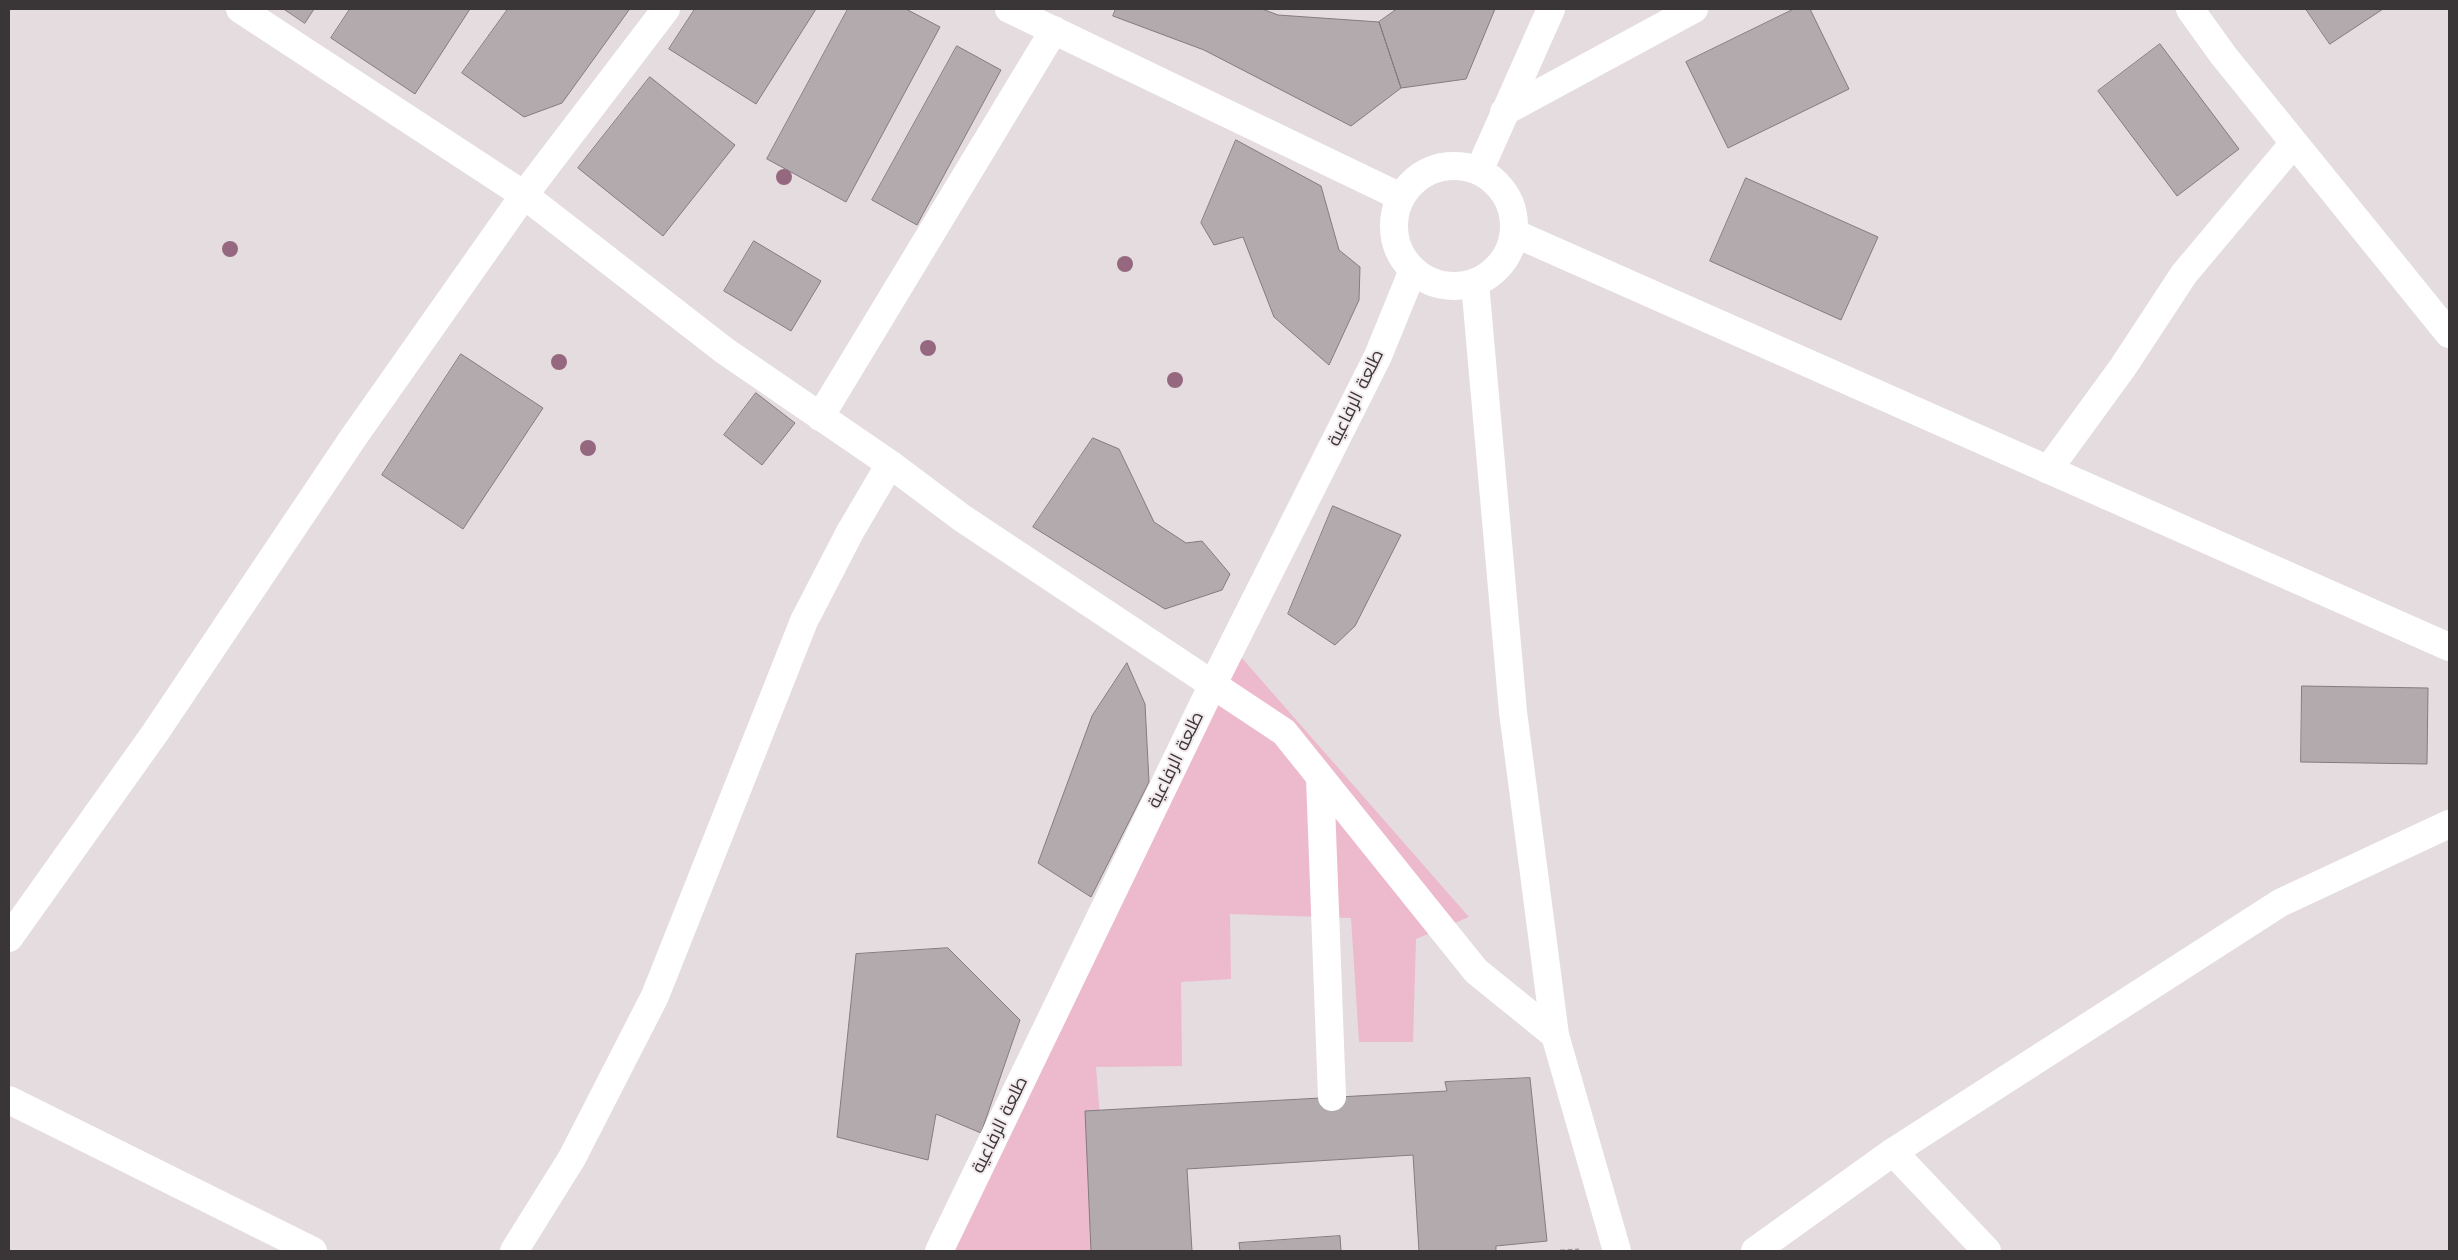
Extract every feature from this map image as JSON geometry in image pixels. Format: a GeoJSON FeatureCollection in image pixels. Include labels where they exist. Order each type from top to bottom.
{"type":"FeatureCollection","features":[{"type":"Feature","properties":{"kind":"street"},"geometry":{"type":"LineString","coordinates":[[240,9],[524,195],[724,351],[890,464],[962,518],[1284,732],[1476,971],[1555,1035]]}},
{"type":"Feature","properties":{"kind":"street"},"geometry":{"type":"LineString","coordinates":[[9,938],[155,733],[353,438],[524,195],[666,9]]}},
{"type":"Feature","properties":{"kind":"street"},"geometry":{"type":"LineString","coordinates":[[1008,9],[1401,197]]}},
{"type":"Feature","properties":{"kind":"street"},"geometry":{"type":"LineString","coordinates":[[1479,171],[1552,9]]}},
{"type":"Feature","properties":{"kind":"street"},"geometry":{"type":"LineString","coordinates":[[1504,112],[1694,9]]}},
{"type":"Feature","properties":{"kind":"street"},"geometry":{"type":"LineString","coordinates":[[2190,9],[2223,55],[2449,334]]}},
{"type":"Feature","properties":{"kind":"street"},"geometry":{"type":"LineString","coordinates":[[820,417],[1054,30]]}},
{"type":"Feature","properties":{"kind":"street"},"geometry":{"type":"LineString","coordinates":[[2048,470],[2123,366],[2184,274],[2294,144]]}},
{"type":"Feature","properties":{"kind":"street"},"geometry":{"type":"LineString","coordinates":[[1462,165],[1479,171],[1492,178],[1507,197],[1514,218],[1514,234],[1510,250],[1502,264],[1490,275],[1475,283],[1442,286],[1426,279],[1413,270],[1401,254],[1394,235],[1395,216],[1401,197],[1412,182],[1426,172],[1444,166],[1462,165]]}},
{"type":"Feature","properties":{"kind":"street"},"geometry":{"type":"LineString","coordinates":[[1514,234],[2449,647]]}},
{"type":"Feature","properties":{"kind":"street","name":"طلعة الرفاعية"},"geometry":{"type":"LineString","coordinates":[[939,1251],[1213,684],[1378,356],[1413,270]]}},
{"type":"Feature","properties":{"kind":"street"},"geometry":{"type":"LineString","coordinates":[[1475,283],[1513,712],[1555,1035],[1617,1251]]}},
{"type":"Feature","properties":{"kind":"street"},"geometry":{"type":"LineString","coordinates":[[514,1251],[572,1158],[655,996],[804,621],[850,532],[890,464]]}},
{"type":"Feature","properties":{"kind":"street"},"geometry":{"type":"LineString","coordinates":[[1320,778],[1332,1097]]}},
{"type":"Feature","properties":{"kind":"street"},"geometry":{"type":"LineString","coordinates":[[1755,1251],[1893,1152],[2280,902],[2449,824]]}},
{"type":"Feature","properties":{"kind":"street"},"geometry":{"type":"LineString","coordinates":[[9,1100],[313,1251]]}},
{"type":"Feature","properties":{"kind":"street"},"geometry":{"type":"LineString","coordinates":[[1893,1152],[1987,1251]]}},
{"type":"Feature","properties":{"kind":"shaded area"},"geometry":{"type":"Polygon","coordinates":[[[1241,657],[1469,917],[1416,939],[1413,1042],[1359,1042],[1351,918],[1230,914],[1231,979],[1181,982],[1182,1066],[1096,1067],[1111,1251],[955,1251],[1241,657]]]}},
{"type":"Feature","properties":{"kind":"building"},"geometry":{"type":"Polygon","coordinates":[[[284,9],[314,9],[305,23],[284,9]]]}},
{"type":"Feature","properties":{"kind":"building"},"geometry":{"type":"Polygon","coordinates":[[[350,9],[470,9],[415,94],[331,38],[350,9]]]}},
{"type":"Feature","properties":{"kind":"building"},"geometry":{"type":"Polygon","coordinates":[[[508,9],[629,10],[562,103],[524,117],[462,73],[508,9]]]}},
{"type":"Feature","properties":{"kind":"building"},"geometry":{"type":"Polygon","coordinates":[[[695,9],[816,9],[756,104],[669,49],[695,9]]]}},
{"type":"Feature","properties":{"kind":"building"},"geometry":{"type":"Polygon","coordinates":[[[848,9],[906,9],[940,27],[846,202],[767,159],[848,9]]]}},
{"type":"Feature","properties":{"kind":"building"},"geometry":{"type":"Polygon","coordinates":[[[1116,9],[1262,9],[1278,15],[1379,22],[1401,88],[1351,126],[1204,50],[1113,16],[1116,9]]]}},
{"type":"Feature","properties":{"kind":"building"},"geometry":{"type":"Polygon","coordinates":[[[1397,9],[1495,9],[1466,79],[1401,88],[1379,22],[1397,9]]]}},
{"type":"Feature","properties":{"kind":"building"},"geometry":{"type":"Polygon","coordinates":[[[1794,9],[1810,9],[1849,89],[1728,148],[1686,62],[1794,9]]]}},
{"type":"Feature","properties":{"kind":"building"},"geometry":{"type":"Polygon","coordinates":[[[2306,9],[2383,9],[2330,44],[2306,9]]]}},
{"type":"Feature","properties":{"kind":"building"},"geometry":{"type":"Polygon","coordinates":[[[2160,44],[2239,149],[2177,196],[2098,91],[2160,44]]]}},
{"type":"Feature","properties":{"kind":"building"},"geometry":{"type":"Polygon","coordinates":[[[957,46],[1001,70],[917,225],[872,200],[957,46]]]}},
{"type":"Feature","properties":{"kind":"building"},"geometry":{"type":"Polygon","coordinates":[[[650,77],[735,145],[663,236],[578,168],[650,77]]]}},
{"type":"Feature","properties":{"kind":"building"},"geometry":{"type":"Polygon","coordinates":[[[1236,140],[1321,186],[1339,250],[1360,267],[1359,300],[1329,365],[1274,317],[1243,237],[1214,245],[1201,223],[1236,140]]]}},
{"type":"Feature","properties":{"kind":"building"},"geometry":{"type":"Polygon","coordinates":[[[1746,178],[1878,237],[1841,320],[1710,261],[1746,178]]]}},
{"type":"Feature","properties":{"kind":"building"},"geometry":{"type":"Polygon","coordinates":[[[754,241],[821,281],[791,331],[724,291],[754,241]]]}},
{"type":"Feature","properties":{"kind":"building"},"geometry":{"type":"Polygon","coordinates":[[[461,354],[543,408],[463,529],[382,475],[461,354]]]}},
{"type":"Feature","properties":{"kind":"building"},"geometry":{"type":"Polygon","coordinates":[[[756,393],[795,423],[762,465],[724,435],[756,393]]]}},
{"type":"Feature","properties":{"kind":"building"},"geometry":{"type":"Polygon","coordinates":[[[1093,438],[1119,449],[1154,522],[1186,543],[1202,541],[1230,574],[1222,590],[1165,609],[1033,527],[1093,438]]]}},
{"type":"Feature","properties":{"kind":"building"},"geometry":{"type":"Polygon","coordinates":[[[1333,506],[1401,535],[1355,626],[1335,645],[1288,614],[1333,506]]]}},
{"type":"Feature","properties":{"kind":"building"},"geometry":{"type":"Polygon","coordinates":[[[1127,663],[1145,704],[1149,782],[1091,897],[1038,863],[1092,716],[1127,663]]]}},
{"type":"Feature","properties":{"kind":"building"},"geometry":{"type":"Polygon","coordinates":[[[2302,686],[2428,688],[2427,764],[2301,762],[2302,686]]]}},
{"type":"Feature","properties":{"kind":"building"},"geometry":{"type":"Polygon","coordinates":[[[948,948],[1020,1020],[981,1133],[936,1114],[928,1160],[837,1137],[856,954],[948,948]]]}},
{"type":"Feature","properties":{"kind":"building"},"geometry":{"type":"Polygon","coordinates":[[[1530,1078],[1547,1241],[1496,1246],[1496,1251],[1419,1251],[1413,1155],[1187,1169],[1192,1251],[1091,1251],[1085,1111],[1447,1091],[1445,1082],[1530,1078]]]}},
{"type":"Feature","properties":{"kind":"building"},"geometry":{"type":"Polygon","coordinates":[[[1340,1236],[1341,1251],[1240,1251],[1239,1243],[1340,1236]]]}}]}
